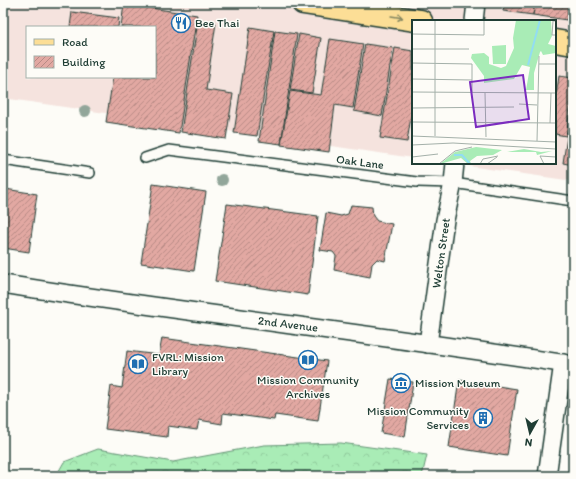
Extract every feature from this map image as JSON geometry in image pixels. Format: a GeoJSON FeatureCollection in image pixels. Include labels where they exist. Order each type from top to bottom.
{"type":"FeatureCollection","features":[{"type":"Feature","properties":{"kind":"main road"},"geometry":{"type":"LineString","coordinates":[[303,3],[414,20]]}},
{"type":"Feature","properties":{"kind":"main road"},"geometry":{"type":"LineString","coordinates":[[556,41],[573,44]]}},
{"type":"Feature","properties":{"kind":"street"},"geometry":{"type":"LineString","coordinates":[[474,20],[476,3]]}},
{"type":"Feature","properties":{"kind":"street","name":"Welton Street"},"geometry":{"type":"LineString","coordinates":[[428,344],[445,220],[453,183],[455,164]]}},
{"type":"Feature","properties":{"kind":"street","name":"2nd Avenue"},"geometry":{"type":"LineString","coordinates":[[3,284],[100,299],[391,337],[428,344],[568,364]]}},
{"type":"Feature","properties":{"kind":"street"},"geometry":{"type":"LineString","coordinates":[[546,476],[568,364]]}},
{"type":"Feature","properties":{"kind":"lane","name":"Oak Lane"},"geometry":{"type":"LineString","coordinates":[[145,158],[169,150],[417,182],[453,183],[573,201]]}},
{"type":"Feature","properties":{"kind":"lane"},"geometry":{"type":"LineString","coordinates":[[3,160],[90,173]]}},
{"type":"Feature","properties":{"kind":"shaded area"},"geometry":{"type":"Polygon","coordinates":[[[3,3],[573,3],[573,181],[455,164],[556,164],[556,20],[412,20],[412,158],[3,98],[3,3]]]}},
{"type":"Feature","properties":{"kind":"green space"},"geometry":{"type":"Polygon","coordinates":[[[341,443],[427,455],[422,476],[56,476],[64,462],[98,449],[173,462],[264,445],[341,443]]]}},
{"type":"Feature","properties":{"kind":"building"},"geometry":{"type":"Polygon","coordinates":[[[504,3],[535,3],[533,15],[503,11],[504,3]]]}},
{"type":"Feature","properties":{"kind":"building"},"geometry":{"type":"Polygon","coordinates":[[[535,3],[569,3],[567,20],[533,15],[535,3]]]}},
{"type":"Feature","properties":{"kind":"building"},"geometry":{"type":"Polygon","coordinates":[[[569,3],[573,3],[573,20],[567,20],[569,3]]]}},
{"type":"Feature","properties":{"kind":"building"},"geometry":{"type":"Polygon","coordinates":[[[124,4],[197,15],[179,133],[106,122],[113,78],[156,78],[156,26],[121,26],[124,4]]]}},
{"type":"Feature","properties":{"kind":"building"},"geometry":{"type":"Polygon","coordinates":[[[72,12],[119,18],[118,26],[70,26],[72,12]]]}},
{"type":"Feature","properties":{"kind":"building"},"geometry":{"type":"Polygon","coordinates":[[[198,20],[216,23],[206,90],[233,94],[226,139],[181,132],[198,20]]]}},
{"type":"Feature","properties":{"kind":"building"},"geometry":{"type":"Polygon","coordinates":[[[250,27],[274,31],[257,136],[234,133],[250,27]]]}},
{"type":"Feature","properties":{"kind":"building"},"geometry":{"type":"Polygon","coordinates":[[[275,31],[297,34],[281,144],[259,141],[275,31]]]}},
{"type":"Feature","properties":{"kind":"building"},"geometry":{"type":"Polygon","coordinates":[[[299,34],[321,38],[312,93],[290,90],[299,34]]]}},
{"type":"Feature","properties":{"kind":"building"},"geometry":{"type":"Polygon","coordinates":[[[330,39],[363,44],[353,108],[335,105],[329,152],[281,145],[290,91],[321,95],[330,39]]]}},
{"type":"Feature","properties":{"kind":"building"},"geometry":{"type":"Polygon","coordinates":[[[365,44],[393,48],[382,116],[354,111],[365,44]]]}},
{"type":"Feature","properties":{"kind":"building"},"geometry":{"type":"Polygon","coordinates":[[[395,48],[412,51],[412,110],[407,142],[380,138],[395,48]]]}},
{"type":"Feature","properties":{"kind":"building"},"geometry":{"type":"Polygon","coordinates":[[[559,76],[573,78],[566,136],[556,134],[556,96],[559,76]]]}},
{"type":"Feature","properties":{"kind":"building"},"geometry":{"type":"Polygon","coordinates":[[[573,97],[573,165],[563,163],[573,97]]]}},
{"type":"Feature","properties":{"kind":"building"},"geometry":{"type":"Polygon","coordinates":[[[3,178],[6,179],[5,189],[37,194],[29,252],[3,248],[3,178]]]}},
{"type":"Feature","properties":{"kind":"building"},"geometry":{"type":"Polygon","coordinates":[[[153,184],[206,192],[194,271],[141,263],[153,184]]]}},
{"type":"Feature","properties":{"kind":"building"},"geometry":{"type":"Polygon","coordinates":[[[227,204],[318,216],[308,295],[215,281],[227,204]]]}},
{"type":"Feature","properties":{"kind":"building"},"geometry":{"type":"Polygon","coordinates":[[[351,205],[372,207],[373,216],[377,221],[392,224],[385,261],[377,259],[372,264],[370,277],[334,270],[336,256],[333,252],[320,250],[326,213],[341,216],[348,214],[351,205]]]}},
{"type":"Feature","properties":{"kind":"building"},"geometry":{"type":"Polygon","coordinates":[[[162,338],[327,361],[318,421],[275,415],[274,420],[223,413],[222,424],[199,420],[197,430],[168,426],[167,437],[105,429],[111,386],[122,388],[127,351],[159,355],[162,338]]]}},
{"type":"Feature","properties":{"kind":"building"},"geometry":{"type":"Polygon","coordinates":[[[390,379],[413,382],[405,437],[381,433],[390,379]]]}},
{"type":"Feature","properties":{"kind":"building","name":"Mission Community Services"},"geometry":{"type":"Polygon","coordinates":[[[459,380],[517,389],[507,456],[449,447],[459,380]]]}},
{"type":"Feature","properties":{"kind":"building"},"geometry":{"type":"Polygon","coordinates":[[[573,450],[573,476],[569,476],[573,450]]]}},
{"type":"Feature","properties":{"kind":"place","name":"Bee Thai"},"geometry":{"type":"Point","coordinates":[181,23]}},
{"type":"Feature","properties":{"kind":"place","name":"Mission Community Archives"},"geometry":{"type":"Point","coordinates":[308,360]}},
{"type":"Feature","properties":{"kind":"place","name":"FVRL: Mission Library"},"geometry":{"type":"Point","coordinates":[138,364]}},
{"type":"Feature","properties":{"kind":"place","name":"Mission Museum"},"geometry":{"type":"Point","coordinates":[401,383]}},
{"type":"Feature","properties":{"kind":"place","name":"Mission Community Services"},"geometry":{"type":"Point","coordinates":[483,418]}}]}
